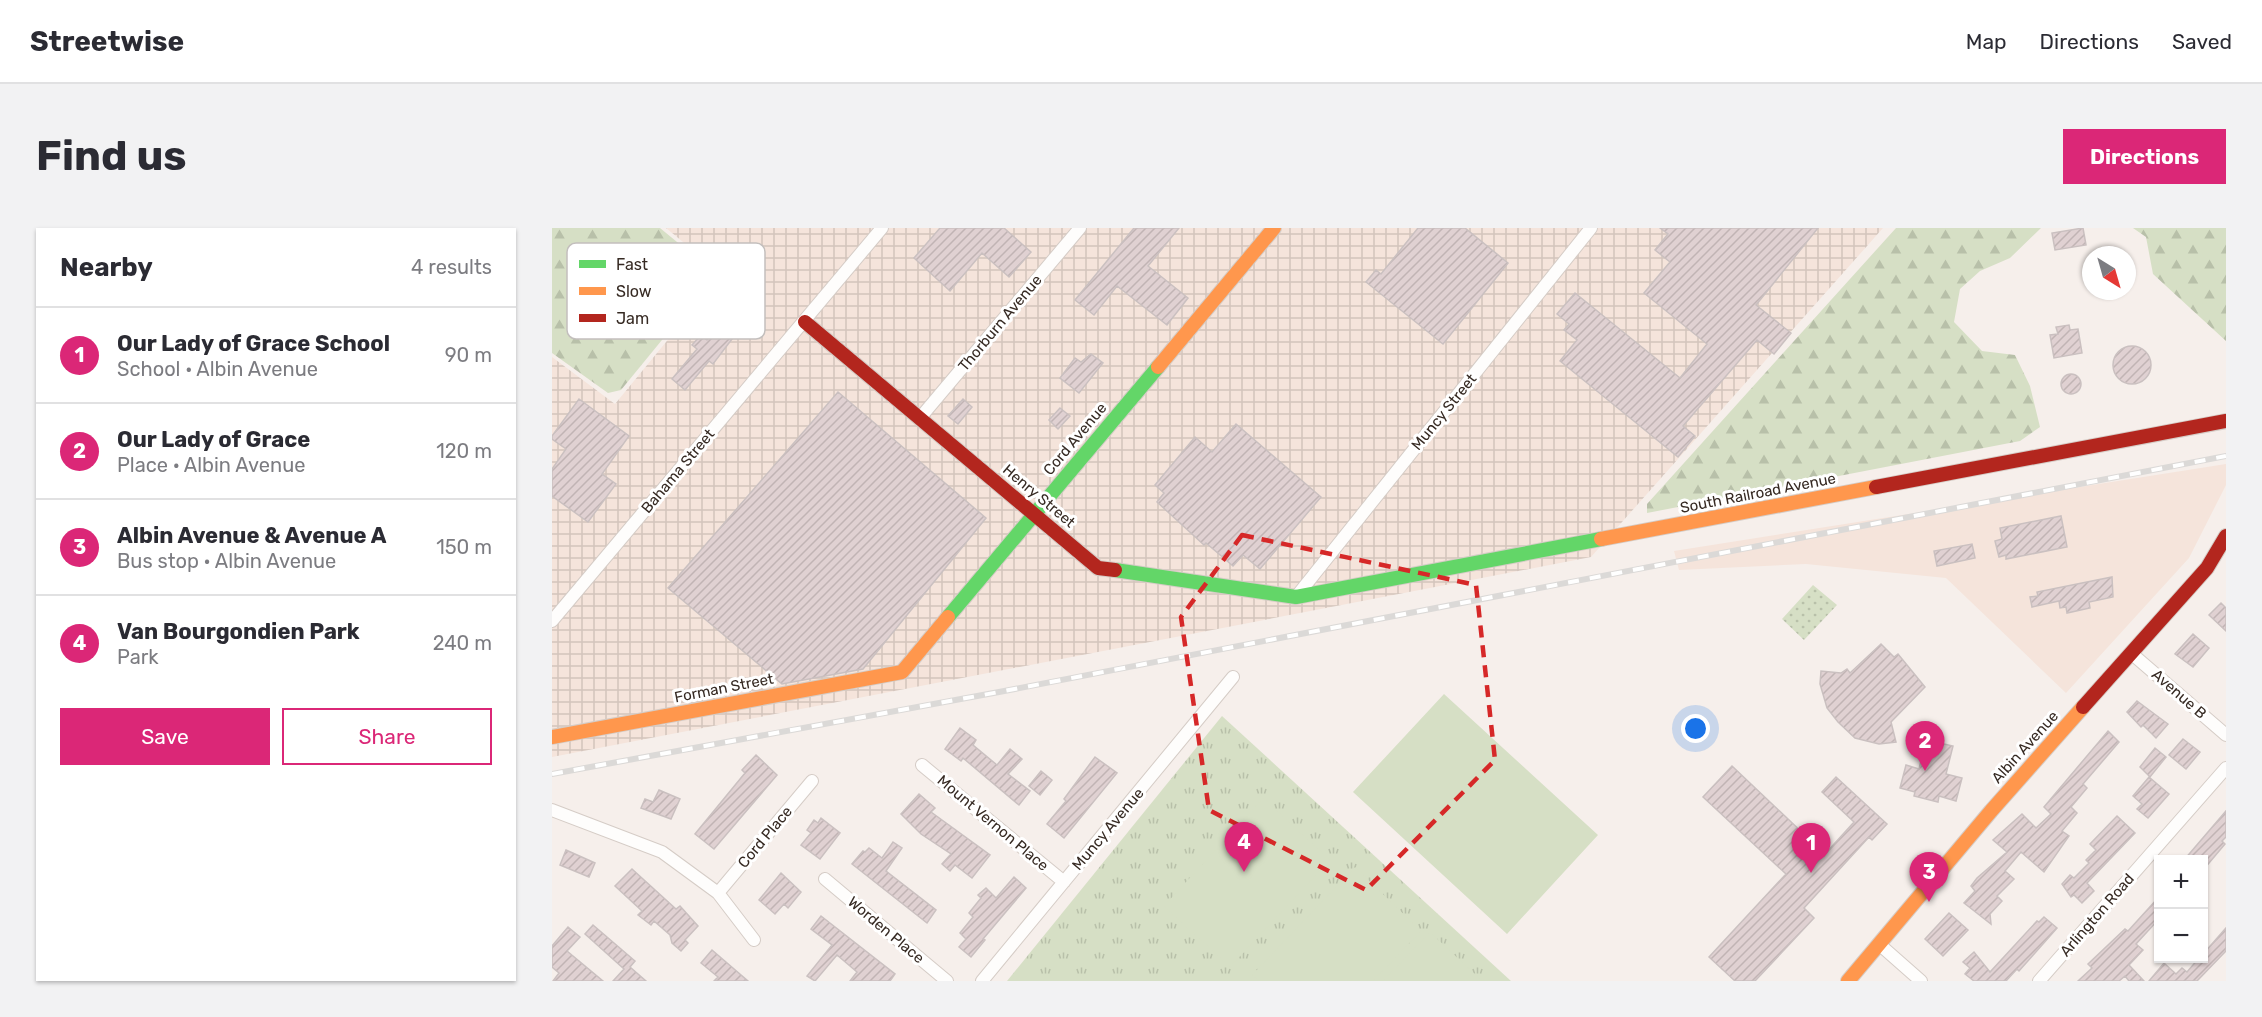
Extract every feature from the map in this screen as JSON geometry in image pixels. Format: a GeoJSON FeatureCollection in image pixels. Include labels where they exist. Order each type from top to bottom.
{"type":"FeatureCollection","features":[{"type":"Feature","properties":{"kind":"street","name":"Bahama Street"},"geometry":{"type":"LineString","coordinates":[[552,621],[882,228]]}},
{"type":"Feature","properties":{"kind":"street","name":"Thorburn Avenue"},"geometry":{"type":"LineString","coordinates":[[920,418],[1080,228]]}},
{"type":"Feature","properties":{"kind":"street","name":"Cord Avenue"},"geometry":{"type":"LineString","coordinates":[[902,672],[1274,228]]}},
{"type":"Feature","properties":{"kind":"street","name":"Muncy Street"},"geometry":{"type":"LineString","coordinates":[[1296,597],[1591,228]]}},
{"type":"Feature","properties":{"kind":"street","name":"Henry Street"},"geometry":{"type":"LineString","coordinates":[[805,322],[1098,568],[1296,597]]}},
{"type":"Feature","properties":{"kind":"street","name":"South Railroad Avenue"},"geometry":{"type":"LineString","coordinates":[[1296,597],[2226,421]]}},
{"type":"Feature","properties":{"kind":"street","name":"Albin Avenue"},"geometry":{"type":"LineString","coordinates":[[1848,981],[1991,811],[2207,568],[2226,536]]}},
{"type":"Feature","properties":{"kind":"street","name":"Avenue B"},"geometry":{"type":"LineString","coordinates":[[2131,653],[2226,735]]}},
{"type":"Feature","properties":{"kind":"street","name":"Forman Street"},"geometry":{"type":"LineString","coordinates":[[552,737],[902,672]]}},
{"type":"Feature","properties":{"kind":"street","name":"Muncy Avenue"},"geometry":{"type":"LineString","coordinates":[[982,981],[1233,677]]}},
{"type":"Feature","properties":{"kind":"street","name":"Mount Vernon Place"},"geometry":{"type":"LineString","coordinates":[[922,765],[1064,882]]}},
{"type":"Feature","properties":{"kind":"street","name":"Arlington Road"},"geometry":{"type":"LineString","coordinates":[[2039,981],[2226,768]]}},
{"type":"Feature","properties":{"kind":"street","name":"Cord Place"},"geometry":{"type":"LineString","coordinates":[[718,893],[812,781]]}},
{"type":"Feature","properties":{"kind":"street"},"geometry":{"type":"LineString","coordinates":[[552,810],[662,852],[718,893],[754,940]]}},
{"type":"Feature","properties":{"kind":"street","name":"Worden Place"},"geometry":{"type":"LineString","coordinates":[[825,879],[947,981]]}},
{"type":"Feature","properties":{"kind":"street"},"geometry":{"type":"LineString","coordinates":[[1879,944],[1921,981]]}},
{"type":"Feature","properties":{"kind":"highlighted area"},"geometry":{"type":"Polygon","coordinates":[[[1242,535],[1476,585],[1495,760],[1366,890],[1209,810],[1181,617],[1242,535]]]}},
{"type":"Feature","properties":{"kind":"shaded area"},"geometry":{"type":"Polygon","coordinates":[[[666,228],[1883,228],[1591,557],[552,757],[552,357],[615,404],[668,339],[765,339],[765,243],[684,243],[666,228]]]}},
{"type":"Feature","properties":{"kind":"shaded area"},"geometry":{"type":"Polygon","coordinates":[[[2226,464],[2226,485],[2189,558],[2066,693],[1946,578],[1806,564],[1679,570],[1674,551],[2226,464]]]}},
{"type":"Feature","properties":{"kind":"green space"},"geometry":{"type":"Polygon","coordinates":[[[552,228],[660,228],[678,243],[567,243],[567,339],[663,339],[621,390],[608,393],[552,353],[552,228]]]}},
{"type":"Feature","properties":{"kind":"green space"},"geometry":{"type":"Polygon","coordinates":[[[1896,228],[2041,228],[2010,258],[1980,271],[1960,289],[1954,322],[1982,351],[2015,355],[2030,386],[2040,427],[2020,441],[1647,513],[1647,504],[1896,228]]]}},
{"type":"Feature","properties":{"kind":"green space"},"geometry":{"type":"Polygon","coordinates":[[[2133,228],[2226,228],[2226,341],[2153,274],[2146,237],[2133,228]]]}},
{"type":"Feature","properties":{"kind":"green space"},"geometry":{"type":"Polygon","coordinates":[[[1813,585],[1837,605],[1804,640],[1782,619],[1813,585]]]}},
{"type":"Feature","properties":{"kind":"green space"},"geometry":{"type":"Polygon","coordinates":[[[1444,694],[1598,835],[1507,934],[1353,792],[1444,694]]]}},
{"type":"Feature","properties":{"kind":"green space"},"geometry":{"type":"Polygon","coordinates":[[[1222,716],[1511,981],[1007,981],[1222,716]]]}},
{"type":"Feature","properties":{"kind":"green space"},"geometry":{"type":"Polygon","coordinates":[[[1263,798],[1330,860],[1230,967],[1164,906],[1263,798]]]}},
{"type":"Feature","properties":{"kind":"green space"},"geometry":{"type":"Polygon","coordinates":[[[1355,867],[1421,931],[1373,981],[1259,981],[1252,975],[1355,867]]]}},
{"type":"Feature","properties":{"kind":"green space"},"geometry":{"type":"Polygon","coordinates":[[[1430,932],[1482,981],[1383,981],[1430,932]]]}},
{"type":"Feature","properties":{"kind":"building"},"geometry":{"type":"Polygon","coordinates":[[[940,228],[1004,228],[1031,252],[1009,277],[982,253],[950,291],[914,258],[940,228]]]}},
{"type":"Feature","properties":{"kind":"building"},"geometry":{"type":"Polygon","coordinates":[[[1134,228],[1179,228],[1148,266],[1188,298],[1167,325],[1117,286],[1094,315],[1075,300],[1134,228]]]}},
{"type":"Feature","properties":{"kind":"building"},"geometry":{"type":"Polygon","coordinates":[[[1418,228],[1465,228],[1508,263],[1443,344],[1366,282],[1376,270],[1381,274],[1418,228]]]}},
{"type":"Feature","properties":{"kind":"building"},"geometry":{"type":"Polygon","coordinates":[[[1660,228],[1818,228],[1756,305],[1791,333],[1774,354],[1757,340],[1683,426],[1695,436],[1678,457],[1560,361],[1577,340],[1564,330],[1569,324],[1557,314],[1575,293],[1680,378],[1707,344],[1644,293],[1670,262],[1655,250],[1668,234],[1660,228]]]}},
{"type":"Feature","properties":{"kind":"building"},"geometry":{"type":"Polygon","coordinates":[[[2083,228],[2086,245],[2055,250],[2052,233],[2083,228]]]}},
{"type":"Feature","properties":{"kind":"building"},"geometry":{"type":"Polygon","coordinates":[[[2069,325],[2070,330],[2078,329],[2082,353],[2054,358],[2050,335],[2058,334],[2056,327],[2069,325]]]}},
{"type":"Feature","properties":{"kind":"building"},"geometry":{"type":"Polygon","coordinates":[[[697,339],[732,339],[713,364],[709,361],[685,390],[672,379],[697,349],[692,345],[697,339]]]}},
{"type":"Feature","properties":{"kind":"building"},"geometry":{"type":"Polygon","coordinates":[[[2132,346],[2145,352],[2151,365],[2145,378],[2132,384],[2119,378],[2113,365],[2119,352],[2132,346]]]}},
{"type":"Feature","properties":{"kind":"building"},"geometry":{"type":"Polygon","coordinates":[[[1091,354],[1103,363],[1079,393],[1060,378],[1075,358],[1081,362],[1091,354]]]}},
{"type":"Feature","properties":{"kind":"building"},"geometry":{"type":"Polygon","coordinates":[[[2067,374],[2075,374],[2081,380],[2081,388],[2075,394],[2067,394],[2061,388],[2061,380],[2067,374]]]}},
{"type":"Feature","properties":{"kind":"building"},"geometry":{"type":"Polygon","coordinates":[[[838,392],[986,518],[863,669],[782,684],[668,588],[838,392]]]}},
{"type":"Feature","properties":{"kind":"building"},"geometry":{"type":"Polygon","coordinates":[[[579,399],[629,436],[602,474],[616,484],[588,522],[552,496],[552,469],[566,449],[552,439],[552,436],[579,399]]]}},
{"type":"Feature","properties":{"kind":"building"},"geometry":{"type":"Polygon","coordinates":[[[963,399],[972,407],[958,424],[948,416],[963,399]]]}},
{"type":"Feature","properties":{"kind":"building"},"geometry":{"type":"Polygon","coordinates":[[[1060,408],[1070,416],[1058,429],[1049,420],[1060,408]]]}},
{"type":"Feature","properties":{"kind":"building"},"geometry":{"type":"Polygon","coordinates":[[[1236,424],[1321,497],[1260,569],[1243,555],[1233,566],[1206,543],[1204,545],[1157,502],[1164,493],[1155,485],[1195,437],[1212,452],[1236,424]]]}},
{"type":"Feature","properties":{"kind":"building"},"geometry":{"type":"Polygon","coordinates":[[[2061,516],[2067,547],[2006,559],[2006,555],[1999,557],[1995,541],[2002,539],[2000,528],[2061,516]]]}},
{"type":"Feature","properties":{"kind":"building"},"geometry":{"type":"Polygon","coordinates":[[[1972,544],[1975,558],[1937,566],[1934,551],[1972,544]]]}},
{"type":"Feature","properties":{"kind":"building"},"geometry":{"type":"Polygon","coordinates":[[[2112,577],[2113,597],[2089,602],[2090,608],[2067,613],[2066,607],[2060,608],[2059,601],[2032,607],[2030,597],[2038,596],[2037,592],[2112,577]]]}},
{"type":"Feature","properties":{"kind":"building"},"geometry":{"type":"Polygon","coordinates":[[[2221,603],[2226,608],[2226,631],[2209,615],[2221,603]]]}},
{"type":"Feature","properties":{"kind":"building"},"geometry":{"type":"Polygon","coordinates":[[[2193,634],[2209,648],[2193,667],[2175,654],[2193,634]]]}},
{"type":"Feature","properties":{"kind":"building"},"geometry":{"type":"Polygon","coordinates":[[[1881,644],[1894,657],[1898,654],[1925,687],[1891,722],[1896,742],[1879,744],[1855,738],[1838,722],[1827,708],[1820,684],[1821,671],[1841,673],[1847,669],[1850,673],[1881,644]]]}},
{"type":"Feature","properties":{"kind":"building"},"geometry":{"type":"Polygon","coordinates":[[[2137,701],[2168,724],[2156,738],[2143,725],[2141,727],[2127,712],[2137,701]]]}},
{"type":"Feature","properties":{"kind":"building"},"geometry":{"type":"Polygon","coordinates":[[[960,728],[976,740],[973,745],[997,765],[1010,749],[1022,759],[1008,774],[1030,791],[1019,805],[963,758],[961,761],[945,749],[960,728]]]}},
{"type":"Feature","properties":{"kind":"building"},"geometry":{"type":"Polygon","coordinates":[[[2108,731],[2119,742],[2083,784],[2087,788],[2071,807],[2077,813],[2062,831],[2069,836],[2044,872],[2021,852],[2005,871],[2014,879],[1997,896],[2002,901],[1990,914],[1991,924],[1964,903],[1975,891],[1971,886],[1977,878],[2007,852],[1993,840],[2022,814],[2036,828],[2051,814],[2044,807],[2108,731]]]}},
{"type":"Feature","properties":{"kind":"building"},"geometry":{"type":"Polygon","coordinates":[[[2183,739],[2200,752],[2186,769],[2169,755],[2183,739]]]}},
{"type":"Feature","properties":{"kind":"building"},"geometry":{"type":"Polygon","coordinates":[[[1926,740],[1953,746],[1946,774],[1962,778],[1956,801],[1939,796],[1938,802],[1914,796],[1915,792],[1900,788],[1906,765],[1919,769],[1926,740]]]}},
{"type":"Feature","properties":{"kind":"building"},"geometry":{"type":"Polygon","coordinates":[[[2155,748],[2166,757],[2150,777],[2140,767],[2155,748]]]}},
{"type":"Feature","properties":{"kind":"building"},"geometry":{"type":"Polygon","coordinates":[[[756,755],[777,775],[714,849],[695,834],[745,773],[742,770],[756,755]]]}},
{"type":"Feature","properties":{"kind":"building"},"geometry":{"type":"Polygon","coordinates":[[[1095,757],[1117,773],[1064,838],[1047,824],[1066,801],[1064,799],[1095,757]]]}},
{"type":"Feature","properties":{"kind":"building"},"geometry":{"type":"Polygon","coordinates":[[[1732,766],[1825,854],[1854,822],[1822,792],[1836,777],[1887,824],[1872,840],[1869,837],[1804,908],[1814,918],[1755,981],[1735,981],[1709,957],[1786,874],[1703,797],[1732,766]]]}},
{"type":"Feature","properties":{"kind":"building"},"geometry":{"type":"Polygon","coordinates":[[[1041,771],[1052,780],[1040,795],[1029,786],[1041,771]]]}},
{"type":"Feature","properties":{"kind":"building"},"geometry":{"type":"Polygon","coordinates":[[[2149,777],[2169,794],[2148,818],[2137,809],[2142,804],[2133,796],[2149,777]]]}},
{"type":"Feature","properties":{"kind":"building"},"geometry":{"type":"Polygon","coordinates":[[[659,790],[680,799],[671,819],[641,808],[645,799],[653,802],[659,790]]]}},
{"type":"Feature","properties":{"kind":"building"},"geometry":{"type":"Polygon","coordinates":[[[919,794],[935,808],[931,812],[990,855],[972,878],[955,865],[950,871],[942,864],[951,854],[921,834],[901,814],[919,794]]]}},
{"type":"Feature","properties":{"kind":"building"},"geometry":{"type":"Polygon","coordinates":[[[2226,811],[2226,837],[2222,841],[2225,844],[2208,864],[2208,855],[2188,855],[2226,811]]]}},
{"type":"Feature","properties":{"kind":"building"},"geometry":{"type":"Polygon","coordinates":[[[2117,816],[2135,833],[2087,883],[2094,891],[2082,903],[2074,895],[2071,897],[2062,884],[2070,875],[2074,878],[2089,863],[2086,860],[2096,850],[2090,844],[2117,816]]]}},
{"type":"Feature","properties":{"kind":"building"},"geometry":{"type":"Polygon","coordinates":[[[821,818],[840,833],[820,859],[801,845],[811,833],[807,830],[814,820],[818,823],[821,818]]]}},
{"type":"Feature","properties":{"kind":"building"},"geometry":{"type":"Polygon","coordinates":[[[893,842],[902,848],[886,871],[936,910],[927,923],[852,864],[863,851],[869,848],[882,858],[893,842]]]}},
{"type":"Feature","properties":{"kind":"building"},"geometry":{"type":"Polygon","coordinates":[[[566,850],[595,863],[589,877],[560,865],[566,850]]]}},
{"type":"Feature","properties":{"kind":"building"},"geometry":{"type":"Polygon","coordinates":[[[632,869],[676,909],[680,906],[698,926],[685,940],[688,943],[681,951],[672,943],[670,935],[654,921],[651,925],[638,915],[642,911],[615,886],[632,869]]]}},
{"type":"Feature","properties":{"kind":"building"},"geometry":{"type":"Polygon","coordinates":[[[781,873],[801,892],[788,908],[784,904],[775,914],[759,900],[781,873]]]}},
{"type":"Feature","properties":{"kind":"building"},"geometry":{"type":"Polygon","coordinates":[[[1014,877],[1026,888],[983,939],[985,940],[971,957],[959,947],[966,939],[960,933],[973,917],[969,913],[981,898],[978,895],[986,888],[996,898],[1014,877]]]}},
{"type":"Feature","properties":{"kind":"building"},"geometry":{"type":"Polygon","coordinates":[[[2154,902],[2154,924],[2136,944],[2143,950],[2129,965],[2144,981],[2129,981],[2125,976],[2119,981],[2078,981],[2092,968],[2088,964],[2125,929],[2128,931],[2154,902]]]}},
{"type":"Feature","properties":{"kind":"building"},"geometry":{"type":"Polygon","coordinates":[[[1949,913],[1968,930],[1943,956],[1925,939],[1949,913]]]}},
{"type":"Feature","properties":{"kind":"building"},"geometry":{"type":"Polygon","coordinates":[[[821,916],[895,974],[890,981],[850,981],[857,972],[837,955],[815,981],[807,976],[832,945],[811,929],[821,916]]]}},
{"type":"Feature","properties":{"kind":"building"},"geometry":{"type":"Polygon","coordinates":[[[2044,917],[2057,928],[2019,971],[2017,969],[2006,981],[1974,981],[1965,974],[1970,968],[1963,962],[1974,952],[1990,972],[2037,921],[2039,922],[2044,917]]]}},
{"type":"Feature","properties":{"kind":"building"},"geometry":{"type":"Polygon","coordinates":[[[593,925],[635,961],[630,967],[646,981],[613,981],[624,969],[585,934],[593,925]]]}},
{"type":"Feature","properties":{"kind":"building"},"geometry":{"type":"Polygon","coordinates":[[[568,927],[580,937],[567,951],[603,981],[553,981],[559,973],[552,967],[552,946],[568,927]]]}},
{"type":"Feature","properties":{"kind":"building"},"geometry":{"type":"Polygon","coordinates":[[[2226,928],[2226,951],[2197,981],[2149,981],[2164,963],[2176,974],[2182,968],[2187,972],[2195,963],[2208,963],[2208,948],[2226,928]]]}},
{"type":"Feature","properties":{"kind":"building"},"geometry":{"type":"Polygon","coordinates":[[[712,950],[748,981],[714,981],[718,977],[701,963],[712,950]]]}},
{"type":"Feature","properties":{"kind":"railway"},"geometry":{"type":"LineString","coordinates":[[552,774],[999,692],[2226,456]]}},
{"type":"Feature","properties":{"kind":"traffic: fast"},"geometry":{"type":"LineString","coordinates":[[948,617],[1158,367]]}},
{"type":"Feature","properties":{"kind":"traffic: fast"},"geometry":{"type":"LineString","coordinates":[[1115,570],[1296,597],[1601,539]]}},
{"type":"Feature","properties":{"kind":"traffic: slow"},"geometry":{"type":"LineString","coordinates":[[1158,367],[1274,228]]}},
{"type":"Feature","properties":{"kind":"traffic: slow"},"geometry":{"type":"LineString","coordinates":[[1601,539],[1876,487]]}},
{"type":"Feature","properties":{"kind":"traffic: slow"},"geometry":{"type":"LineString","coordinates":[[552,737],[902,672],[948,617]]}},
{"type":"Feature","properties":{"kind":"traffic: slow"},"geometry":{"type":"LineString","coordinates":[[1848,981],[1991,811],[2083,707]]}},
{"type":"Feature","properties":{"kind":"traffic: jam"},"geometry":{"type":"LineString","coordinates":[[805,322],[1098,568],[1115,570]]}},
{"type":"Feature","properties":{"kind":"traffic: jam"},"geometry":{"type":"LineString","coordinates":[[1876,487],[2226,421]]}},
{"type":"Feature","properties":{"kind":"traffic: jam"},"geometry":{"type":"LineString","coordinates":[[2083,707],[2207,568],[2226,536]]}},
{"type":"Feature","properties":{"kind":"place","name":"Our Lady of Grace"},"geometry":{"type":"Point","coordinates":[1925,771]}},
{"type":"Feature","properties":{"kind":"place","name":"Van Bourgondien Park"},"geometry":{"type":"Point","coordinates":[1244,872]}},
{"type":"Feature","properties":{"kind":"place","name":"Our Lady of Grace School"},"geometry":{"type":"Point","coordinates":[1811,873]}},
{"type":"Feature","properties":{"kind":"place","name":"Albin Avenue & Avenue A"},"geometry":{"type":"Point","coordinates":[1929,902]}}]}
